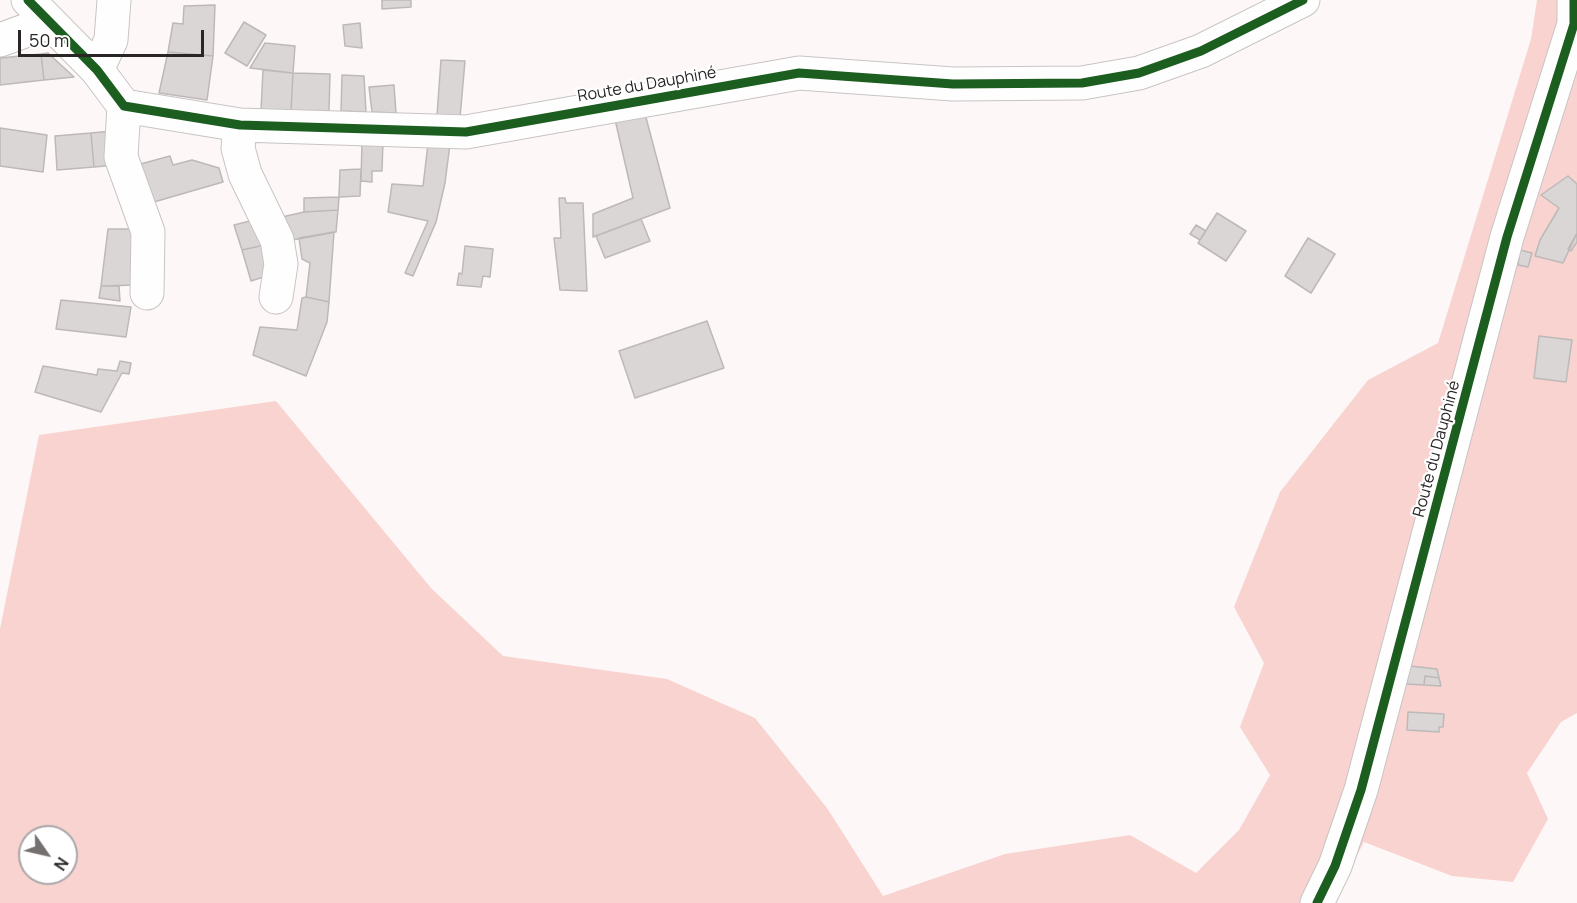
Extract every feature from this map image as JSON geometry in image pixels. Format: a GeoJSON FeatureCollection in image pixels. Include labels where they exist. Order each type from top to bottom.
{"type":"FeatureCollection","features":[{"type":"Feature","properties":{"kind":"street"},"geometry":{"type":"LineString","coordinates":[[97,70],[111,40],[114,0]]}},
{"type":"Feature","properties":{"kind":"street","name":"Route du Dauphiné"},"geometry":{"type":"LineString","coordinates":[[124,106],[240,125],[466,132],[799,73],[953,84],[1082,83],[1139,73],[1201,51],[1303,0]]}},
{"type":"Feature","properties":{"kind":"street","name":"Route du Dauphiné"},"geometry":{"type":"LineString","coordinates":[[1317,903],[1335,866],[1361,790],[1507,237],[1574,24],[1574,0]]}},
{"type":"Feature","properties":{"kind":"street"},"geometry":{"type":"LineString","coordinates":[[0,40],[39,11],[97,70],[124,106],[121,157],[148,232],[147,293]]}},
{"type":"Feature","properties":{"kind":"street"},"geometry":{"type":"LineString","coordinates":[[240,125],[238,148],[245,174],[277,240],[281,264],[276,297]]}},
{"type":"Feature","properties":{"kind":"shaded area"},"geometry":{"type":"Polygon","coordinates":[[[1537,0],[1577,0],[1577,713],[1561,722],[1527,773],[1548,819],[1513,882],[1452,876],[1364,842],[1332,903],[0,903],[0,629],[39,435],[276,401],[431,588],[503,656],[667,679],[755,718],[827,808],[883,896],[1005,854],[1130,835],[1196,873],[1239,830],[1270,775],[1240,727],[1264,663],[1234,607],[1280,492],[1368,380],[1438,343],[1531,39],[1537,0]]]}},
{"type":"Feature","properties":{"kind":"building"},"geometry":{"type":"Polygon","coordinates":[[[382,0],[411,0],[411,7],[382,9],[382,0]]]}},
{"type":"Feature","properties":{"kind":"building"},"geometry":{"type":"Polygon","coordinates":[[[215,5],[213,56],[168,52],[173,23],[183,24],[184,6],[215,5]]]}},
{"type":"Feature","properties":{"kind":"building"},"geometry":{"type":"Polygon","coordinates":[[[244,22],[266,35],[247,66],[225,53],[244,22]]]}},
{"type":"Feature","properties":{"kind":"building"},"geometry":{"type":"Polygon","coordinates":[[[360,23],[362,48],[345,46],[343,25],[360,23]]]}},
{"type":"Feature","properties":{"kind":"building"},"geometry":{"type":"Polygon","coordinates":[[[265,43],[295,46],[293,73],[250,68],[265,43]]]}},
{"type":"Feature","properties":{"kind":"building"},"geometry":{"type":"Polygon","coordinates":[[[168,52],[213,56],[207,100],[159,93],[168,52]]]}},
{"type":"Feature","properties":{"kind":"building"},"geometry":{"type":"Polygon","coordinates":[[[48,53],[74,77],[44,80],[41,54],[48,53]]]}},
{"type":"Feature","properties":{"kind":"building"},"geometry":{"type":"Polygon","coordinates":[[[41,54],[44,80],[0,85],[0,58],[41,54]]]}},
{"type":"Feature","properties":{"kind":"building"},"geometry":{"type":"Polygon","coordinates":[[[441,60],[465,61],[460,118],[437,115],[441,60]]]}},
{"type":"Feature","properties":{"kind":"building"},"geometry":{"type":"Polygon","coordinates":[[[263,70],[293,73],[291,111],[261,111],[263,70]]]}},
{"type":"Feature","properties":{"kind":"building"},"geometry":{"type":"Polygon","coordinates":[[[293,73],[330,74],[329,111],[291,111],[293,73]]]}},
{"type":"Feature","properties":{"kind":"building"},"geometry":{"type":"Polygon","coordinates":[[[342,75],[364,76],[366,112],[341,111],[342,75]]]}},
{"type":"Feature","properties":{"kind":"building"},"geometry":{"type":"Polygon","coordinates":[[[394,85],[396,113],[372,112],[369,87],[394,85]]]}},
{"type":"Feature","properties":{"kind":"building"},"geometry":{"type":"Polygon","coordinates":[[[644,110],[670,208],[593,237],[593,214],[633,198],[614,115],[644,110]]]}},
{"type":"Feature","properties":{"kind":"building"},"geometry":{"type":"Polygon","coordinates":[[[0,128],[47,135],[43,172],[0,166],[0,128]]]}},
{"type":"Feature","properties":{"kind":"building"},"geometry":{"type":"Polygon","coordinates":[[[112,131],[116,165],[94,167],[91,133],[112,131]]]}},
{"type":"Feature","properties":{"kind":"building"},"geometry":{"type":"Polygon","coordinates":[[[91,133],[94,167],[57,170],[55,136],[91,133]]]}},
{"type":"Feature","properties":{"kind":"building"},"geometry":{"type":"Polygon","coordinates":[[[362,140],[383,141],[382,171],[372,171],[372,182],[361,181],[362,140]]]}},
{"type":"Feature","properties":{"kind":"building"},"geometry":{"type":"Polygon","coordinates":[[[428,144],[450,144],[445,183],[436,222],[413,276],[405,273],[428,221],[388,212],[392,184],[423,186],[428,144]]]}},
{"type":"Feature","properties":{"kind":"building"},"geometry":{"type":"Polygon","coordinates":[[[170,156],[173,165],[192,160],[219,168],[223,182],[147,204],[137,165],[170,156]]]}},
{"type":"Feature","properties":{"kind":"building"},"geometry":{"type":"Polygon","coordinates":[[[361,169],[360,196],[339,197],[340,170],[361,169]]]}},
{"type":"Feature","properties":{"kind":"building"},"geometry":{"type":"Polygon","coordinates":[[[1568,176],[1577,184],[1577,233],[1563,263],[1535,256],[1540,240],[1559,208],[1541,195],[1568,176]]]}},
{"type":"Feature","properties":{"kind":"building"},"geometry":{"type":"Polygon","coordinates":[[[339,197],[338,210],[304,212],[304,198],[339,197]]]}},
{"type":"Feature","properties":{"kind":"building"},"geometry":{"type":"Polygon","coordinates":[[[559,198],[565,198],[566,203],[583,203],[587,291],[560,290],[554,238],[561,238],[559,198]]]}},
{"type":"Feature","properties":{"kind":"building"},"geometry":{"type":"Polygon","coordinates":[[[338,210],[336,232],[287,241],[282,217],[304,212],[338,210]]]}},
{"type":"Feature","properties":{"kind":"building"},"geometry":{"type":"Polygon","coordinates":[[[1217,213],[1246,231],[1226,261],[1198,243],[1217,213]]]}},
{"type":"Feature","properties":{"kind":"building"},"geometry":{"type":"Polygon","coordinates":[[[262,218],[269,244],[242,250],[234,225],[262,218]]]}},
{"type":"Feature","properties":{"kind":"building"},"geometry":{"type":"Polygon","coordinates":[[[641,219],[650,241],[605,258],[596,236],[641,219]]]}},
{"type":"Feature","properties":{"kind":"building"},"geometry":{"type":"Polygon","coordinates":[[[1196,225],[1206,231],[1200,240],[1190,234],[1196,225]]]}},
{"type":"Feature","properties":{"kind":"building"},"geometry":{"type":"Polygon","coordinates":[[[108,229],[140,229],[137,285],[101,286],[108,229]]]}},
{"type":"Feature","properties":{"kind":"building"},"geometry":{"type":"Polygon","coordinates":[[[334,232],[329,302],[306,297],[310,263],[302,259],[299,238],[334,232]]]}},
{"type":"Feature","properties":{"kind":"building"},"geometry":{"type":"Polygon","coordinates":[[[1577,233],[1577,242],[1571,251],[1568,249],[1577,233]]]}},
{"type":"Feature","properties":{"kind":"building"},"geometry":{"type":"Polygon","coordinates":[[[1308,238],[1335,254],[1311,293],[1285,276],[1308,238]]]}},
{"type":"Feature","properties":{"kind":"building"},"geometry":{"type":"Polygon","coordinates":[[[269,244],[276,273],[251,281],[242,250],[269,244]]]}},
{"type":"Feature","properties":{"kind":"building"},"geometry":{"type":"Polygon","coordinates":[[[465,246],[493,249],[490,277],[483,276],[481,287],[457,285],[459,273],[462,274],[465,246]]]}},
{"type":"Feature","properties":{"kind":"building"},"geometry":{"type":"Polygon","coordinates":[[[1520,250],[1532,253],[1528,267],[1518,265],[1520,250]]]}},
{"type":"Feature","properties":{"kind":"building"},"geometry":{"type":"Polygon","coordinates":[[[101,286],[119,286],[120,301],[99,298],[101,286]]]}},
{"type":"Feature","properties":{"kind":"building"},"geometry":{"type":"Polygon","coordinates":[[[302,298],[329,302],[327,322],[306,376],[253,355],[260,327],[297,330],[302,298]]]}},
{"type":"Feature","properties":{"kind":"building"},"geometry":{"type":"Polygon","coordinates":[[[61,300],[131,307],[126,337],[56,329],[61,300]]]}},
{"type":"Feature","properties":{"kind":"building"},"geometry":{"type":"Polygon","coordinates":[[[707,321],[724,368],[635,398],[619,351],[707,321]]]}},
{"type":"Feature","properties":{"kind":"building"},"geometry":{"type":"Polygon","coordinates":[[[1539,336],[1572,340],[1566,382],[1534,378],[1539,336]]]}},
{"type":"Feature","properties":{"kind":"building"},"geometry":{"type":"Polygon","coordinates":[[[120,361],[131,363],[129,374],[122,373],[101,412],[35,392],[43,366],[97,375],[98,369],[117,371],[120,361]]]}},
{"type":"Feature","properties":{"kind":"building"},"geometry":{"type":"Polygon","coordinates":[[[1410,666],[1437,669],[1439,678],[1425,676],[1424,685],[1406,684],[1410,666]]]}},
{"type":"Feature","properties":{"kind":"building"},"geometry":{"type":"Polygon","coordinates":[[[1425,676],[1439,678],[1441,686],[1424,685],[1425,676]]]}},
{"type":"Feature","properties":{"kind":"building"},"geometry":{"type":"Polygon","coordinates":[[[1408,712],[1444,714],[1443,727],[1439,727],[1439,732],[1407,730],[1408,712]]]}},
{"type":"Feature","properties":{"kind":"cycle path"},"geometry":{"type":"LineString","coordinates":[[28,0],[97,70],[124,106],[240,125],[466,132],[799,73],[953,84],[1082,83],[1139,73],[1201,51],[1303,0]]}},
{"type":"Feature","properties":{"kind":"cycle path"},"geometry":{"type":"LineString","coordinates":[[1317,903],[1335,866],[1361,790],[1507,237],[1574,24],[1574,0]]}}]}
